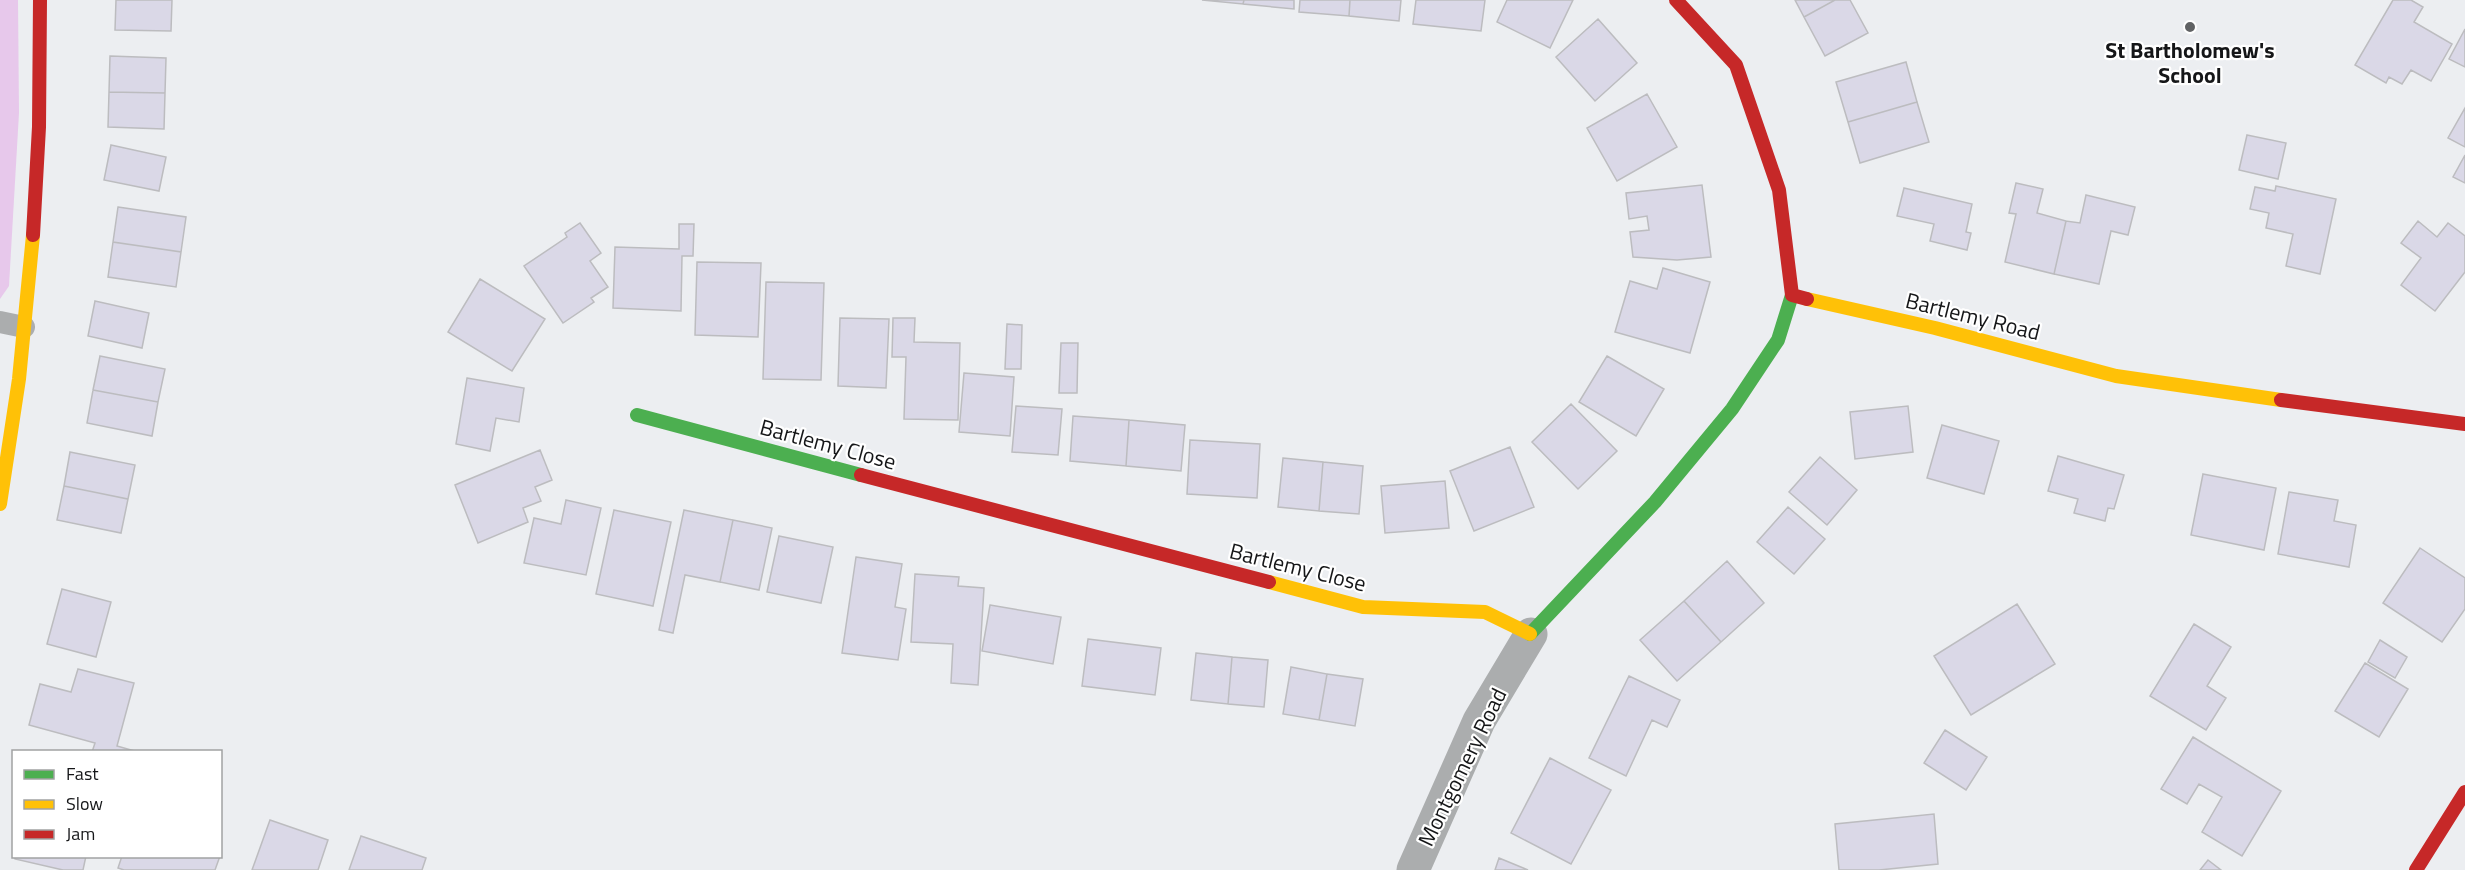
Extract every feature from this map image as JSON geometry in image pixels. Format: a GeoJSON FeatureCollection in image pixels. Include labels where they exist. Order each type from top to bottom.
{"type":"FeatureCollection","features":[{"type":"Feature","properties":{"kind":"street"},"geometry":{"type":"LineString","coordinates":[[0,504],[24,327],[37,189],[40,0]]}},
{"type":"Feature","properties":{"kind":"street"},"geometry":{"type":"LineString","coordinates":[[1531,634],[1655,502],[1732,409],[1778,340],[1792,295],[1779,190],[1736,65],[1677,0]]}},
{"type":"Feature","properties":{"kind":"street","name":"Bartlemy Road"},"geometry":{"type":"LineString","coordinates":[[1792,295],[1946,331],[2116,376],[2442,423],[2465,424]]}},
{"type":"Feature","properties":{"kind":"street","name":"Bartlemy Close"},"geometry":{"type":"LineString","coordinates":[[637,416],[689,427],[833,468],[1363,607],[1485,612],[1531,634]]}},
{"type":"Feature","properties":{"kind":"street","name":"Montgomery Road"},"geometry":{"type":"LineString","coordinates":[[1413,870],[1479,721],[1531,634]]}},
{"type":"Feature","properties":{"kind":"street"},"geometry":{"type":"LineString","coordinates":[[2416,870],[2465,792]]}},
{"type":"Feature","properties":{"kind":"lane"},"geometry":{"type":"LineString","coordinates":[[0,322],[24,327]]}},
{"type":"Feature","properties":{"kind":"shaded area"},"geometry":{"type":"Polygon","coordinates":[[[0,0],[18,0],[19,113],[9,286],[0,299],[0,0]]]}},
{"type":"Feature","properties":{"kind":"building"},"geometry":{"type":"Polygon","coordinates":[[[116,0],[172,0],[171,31],[115,30],[116,0]]]}},
{"type":"Feature","properties":{"kind":"building"},"geometry":{"type":"Polygon","coordinates":[[[1202,0],[1244,0],[1243,4],[1202,0]]]}},
{"type":"Feature","properties":{"kind":"building"},"geometry":{"type":"Polygon","coordinates":[[[1244,0],[1294,0],[1294,9],[1243,4],[1244,0]]]}},
{"type":"Feature","properties":{"kind":"building"},"geometry":{"type":"Polygon","coordinates":[[[1300,0],[1350,0],[1349,16],[1299,12],[1300,0]]]}},
{"type":"Feature","properties":{"kind":"building"},"geometry":{"type":"Polygon","coordinates":[[[1350,0],[1401,0],[1399,21],[1349,16],[1350,0]]]}},
{"type":"Feature","properties":{"kind":"building"},"geometry":{"type":"Polygon","coordinates":[[[1416,0],[1485,0],[1481,31],[1413,24],[1416,0]]]}},
{"type":"Feature","properties":{"kind":"building"},"geometry":{"type":"Polygon","coordinates":[[[1507,0],[1573,0],[1550,48],[1497,22],[1507,0]]]}},
{"type":"Feature","properties":{"kind":"building"},"geometry":{"type":"Polygon","coordinates":[[[1795,0],[1835,0],[1804,17],[1795,0]]]}},
{"type":"Feature","properties":{"kind":"building"},"geometry":{"type":"Polygon","coordinates":[[[1835,0],[1850,0],[1868,33],[1825,56],[1804,17],[1835,0]]]}},
{"type":"Feature","properties":{"kind":"building"},"geometry":{"type":"Polygon","coordinates":[[[2393,0],[2411,0],[2423,7],[2414,22],[2452,44],[2431,81],[2411,70],[2402,84],[2389,77],[2386,83],[2355,65],[2393,0]]]}},
{"type":"Feature","properties":{"kind":"building"},"geometry":{"type":"Polygon","coordinates":[[[1598,19],[1637,63],[1595,101],[1556,57],[1598,19]]]}},
{"type":"Feature","properties":{"kind":"building"},"geometry":{"type":"Polygon","coordinates":[[[2465,29],[2465,67],[2449,59],[2465,29]]]}},
{"type":"Feature","properties":{"kind":"building"},"geometry":{"type":"Polygon","coordinates":[[[110,56],[166,58],[165,93],[109,92],[110,56]]]}},
{"type":"Feature","properties":{"kind":"building"},"geometry":{"type":"Polygon","coordinates":[[[1906,62],[1917,102],[1848,122],[1836,82],[1906,62]]]}},
{"type":"Feature","properties":{"kind":"building"},"geometry":{"type":"Polygon","coordinates":[[[109,92],[165,93],[164,129],[108,127],[109,92]]]}},
{"type":"Feature","properties":{"kind":"building"},"geometry":{"type":"Polygon","coordinates":[[[1647,94],[1677,147],[1617,181],[1587,128],[1647,94]]]}},
{"type":"Feature","properties":{"kind":"building"},"geometry":{"type":"Polygon","coordinates":[[[1917,102],[1929,142],[1860,163],[1848,122],[1917,102]]]}},
{"type":"Feature","properties":{"kind":"building"},"geometry":{"type":"Polygon","coordinates":[[[2465,108],[2465,147],[2448,138],[2465,108]]]}},
{"type":"Feature","properties":{"kind":"building"},"geometry":{"type":"Polygon","coordinates":[[[2247,135],[2286,143],[2278,179],[2239,170],[2247,135]]]}},
{"type":"Feature","properties":{"kind":"building"},"geometry":{"type":"Polygon","coordinates":[[[111,145],[166,157],[159,191],[104,180],[111,145]]]}},
{"type":"Feature","properties":{"kind":"building"},"geometry":{"type":"Polygon","coordinates":[[[2465,155],[2465,183],[2453,177],[2465,155]]]}},
{"type":"Feature","properties":{"kind":"building"},"geometry":{"type":"Polygon","coordinates":[[[2016,183],[2043,189],[2037,213],[2066,221],[2054,274],[2005,262],[2016,214],[2009,213],[2016,183]]]}},
{"type":"Feature","properties":{"kind":"building"},"geometry":{"type":"Polygon","coordinates":[[[1702,185],[1711,257],[1677,260],[1633,257],[1630,232],[1649,230],[1647,216],[1629,219],[1626,193],[1702,185]]]}},
{"type":"Feature","properties":{"kind":"building"},"geometry":{"type":"Polygon","coordinates":[[[2276,186],[2336,199],[2320,274],[2286,266],[2293,234],[2266,228],[2269,213],[2250,209],[2255,187],[2275,191],[2276,186]]]}},
{"type":"Feature","properties":{"kind":"building"},"geometry":{"type":"Polygon","coordinates":[[[1904,188],[1972,204],[1966,232],[1971,233],[1967,250],[1930,241],[1934,224],[1897,216],[1904,188]]]}},
{"type":"Feature","properties":{"kind":"building"},"geometry":{"type":"Polygon","coordinates":[[[2086,195],[2135,207],[2128,235],[2111,231],[2099,284],[2054,274],[2066,221],[2080,223],[2086,195]]]}},
{"type":"Feature","properties":{"kind":"building"},"geometry":{"type":"Polygon","coordinates":[[[118,207],[186,217],[181,252],[113,242],[118,207]]]}},
{"type":"Feature","properties":{"kind":"building"},"geometry":{"type":"Polygon","coordinates":[[[2418,221],[2437,237],[2448,223],[2465,236],[2465,272],[2435,311],[2401,285],[2421,258],[2401,243],[2418,221]]]}},
{"type":"Feature","properties":{"kind":"building"},"geometry":{"type":"Polygon","coordinates":[[[580,223],[601,253],[590,261],[608,287],[591,298],[594,302],[563,323],[524,266],[567,237],[565,233],[580,223]]]}},
{"type":"Feature","properties":{"kind":"building"},"geometry":{"type":"Polygon","coordinates":[[[679,224],[694,224],[693,256],[682,256],[681,311],[613,308],[615,247],[679,249],[679,224]]]}},
{"type":"Feature","properties":{"kind":"building"},"geometry":{"type":"Polygon","coordinates":[[[113,242],[181,252],[176,287],[108,277],[113,242]]]}},
{"type":"Feature","properties":{"kind":"building"},"geometry":{"type":"Polygon","coordinates":[[[697,262],[761,263],[758,337],[695,335],[697,262]]]}},
{"type":"Feature","properties":{"kind":"building"},"geometry":{"type":"Polygon","coordinates":[[[1663,268],[1710,282],[1690,353],[1615,332],[1630,281],[1657,289],[1663,268]]]}},
{"type":"Feature","properties":{"kind":"building"},"geometry":{"type":"Polygon","coordinates":[[[480,279],[545,319],[512,371],[448,332],[480,279]]]}},
{"type":"Feature","properties":{"kind":"building"},"geometry":{"type":"Polygon","coordinates":[[[766,282],[824,283],[821,380],[763,379],[766,282]]]}},
{"type":"Feature","properties":{"kind":"building"},"geometry":{"type":"Polygon","coordinates":[[[95,301],[149,313],[142,348],[88,336],[95,301]]]}},
{"type":"Feature","properties":{"kind":"building"},"geometry":{"type":"Polygon","coordinates":[[[840,318],[889,319],[886,388],[838,386],[840,318]]]}},
{"type":"Feature","properties":{"kind":"building"},"geometry":{"type":"Polygon","coordinates":[[[893,318],[915,318],[914,342],[960,343],[958,420],[904,419],[906,357],[892,357],[893,318]]]}},
{"type":"Feature","properties":{"kind":"building"},"geometry":{"type":"Polygon","coordinates":[[[1007,324],[1022,325],[1021,369],[1005,369],[1007,324]]]}},
{"type":"Feature","properties":{"kind":"building"},"geometry":{"type":"Polygon","coordinates":[[[1061,343],[1078,343],[1077,393],[1059,393],[1061,343]]]}},
{"type":"Feature","properties":{"kind":"building"},"geometry":{"type":"Polygon","coordinates":[[[100,356],[165,369],[158,402],[93,390],[100,356]]]}},
{"type":"Feature","properties":{"kind":"building"},"geometry":{"type":"Polygon","coordinates":[[[1607,356],[1664,389],[1636,436],[1579,402],[1607,356]]]}},
{"type":"Feature","properties":{"kind":"building"},"geometry":{"type":"Polygon","coordinates":[[[964,373],[1014,377],[1010,436],[959,432],[964,373]]]}},
{"type":"Feature","properties":{"kind":"building"},"geometry":{"type":"Polygon","coordinates":[[[467,378],[524,388],[519,422],[496,418],[490,451],[456,444],[467,378]]]}},
{"type":"Feature","properties":{"kind":"building"},"geometry":{"type":"Polygon","coordinates":[[[93,390],[158,402],[152,436],[87,423],[93,390]]]}},
{"type":"Feature","properties":{"kind":"building"},"geometry":{"type":"Polygon","coordinates":[[[1571,404],[1617,451],[1578,489],[1532,442],[1571,404]]]}},
{"type":"Feature","properties":{"kind":"building"},"geometry":{"type":"Polygon","coordinates":[[[1016,406],[1062,409],[1058,455],[1012,452],[1016,406]]]}},
{"type":"Feature","properties":{"kind":"building"},"geometry":{"type":"Polygon","coordinates":[[[1908,406],[1913,452],[1855,459],[1850,412],[1908,406]]]}},
{"type":"Feature","properties":{"kind":"building"},"geometry":{"type":"Polygon","coordinates":[[[1073,416],[1129,420],[1126,466],[1070,461],[1073,416]]]}},
{"type":"Feature","properties":{"kind":"building"},"geometry":{"type":"Polygon","coordinates":[[[1129,420],[1185,425],[1181,471],[1126,466],[1129,420]]]}},
{"type":"Feature","properties":{"kind":"building"},"geometry":{"type":"Polygon","coordinates":[[[1942,425],[1999,441],[1984,494],[1927,478],[1942,425]]]}},
{"type":"Feature","properties":{"kind":"building"},"geometry":{"type":"Polygon","coordinates":[[[1190,440],[1260,444],[1257,498],[1187,494],[1190,440]]]}},
{"type":"Feature","properties":{"kind":"building"},"geometry":{"type":"Polygon","coordinates":[[[1510,447],[1534,507],[1474,531],[1450,471],[1510,447]]]}},
{"type":"Feature","properties":{"kind":"building"},"geometry":{"type":"Polygon","coordinates":[[[540,450],[552,480],[535,487],[541,501],[523,508],[528,522],[478,543],[455,485],[540,450]]]}},
{"type":"Feature","properties":{"kind":"building"},"geometry":{"type":"Polygon","coordinates":[[[70,452],[135,465],[128,499],[64,486],[70,452]]]}},
{"type":"Feature","properties":{"kind":"building"},"geometry":{"type":"Polygon","coordinates":[[[2058,456],[2124,475],[2114,509],[2108,508],[2105,521],[2074,513],[2078,499],[2048,491],[2058,456]]]}},
{"type":"Feature","properties":{"kind":"building"},"geometry":{"type":"Polygon","coordinates":[[[1820,457],[1857,490],[1827,525],[1789,492],[1820,457]]]}},
{"type":"Feature","properties":{"kind":"building"},"geometry":{"type":"Polygon","coordinates":[[[1283,458],[1323,462],[1319,511],[1278,507],[1283,458]]]}},
{"type":"Feature","properties":{"kind":"building"},"geometry":{"type":"Polygon","coordinates":[[[1323,462],[1363,466],[1359,514],[1319,511],[1323,462]]]}},
{"type":"Feature","properties":{"kind":"building"},"geometry":{"type":"Polygon","coordinates":[[[2203,474],[2276,488],[2264,550],[2191,535],[2203,474]]]}},
{"type":"Feature","properties":{"kind":"building"},"geometry":{"type":"Polygon","coordinates":[[[1445,481],[1449,528],[1385,533],[1381,486],[1445,481]]]}},
{"type":"Feature","properties":{"kind":"building"},"geometry":{"type":"Polygon","coordinates":[[[64,486],[128,499],[121,533],[57,520],[64,486]]]}},
{"type":"Feature","properties":{"kind":"building"},"geometry":{"type":"Polygon","coordinates":[[[2289,492],[2338,500],[2334,521],[2356,525],[2349,567],[2278,554],[2289,492]]]}},
{"type":"Feature","properties":{"kind":"building"},"geometry":{"type":"Polygon","coordinates":[[[566,500],[601,508],[586,575],[524,563],[534,518],[561,524],[566,500]]]}},
{"type":"Feature","properties":{"kind":"building"},"geometry":{"type":"Polygon","coordinates":[[[1788,507],[1825,539],[1794,574],[1757,542],[1788,507]]]}},
{"type":"Feature","properties":{"kind":"building"},"geometry":{"type":"Polygon","coordinates":[[[614,510],[671,522],[653,606],[596,594],[614,510]]]}},
{"type":"Feature","properties":{"kind":"building"},"geometry":{"type":"Polygon","coordinates":[[[684,510],[733,520],[720,582],[685,575],[673,633],[659,630],[684,510]]]}},
{"type":"Feature","properties":{"kind":"building"},"geometry":{"type":"Polygon","coordinates":[[[733,520],[772,528],[759,590],[720,582],[733,520]]]}},
{"type":"Feature","properties":{"kind":"building"},"geometry":{"type":"Polygon","coordinates":[[[779,536],[833,547],[821,603],[767,592],[779,536]]]}},
{"type":"Feature","properties":{"kind":"building"},"geometry":{"type":"Polygon","coordinates":[[[2420,548],[2465,578],[2465,609],[2442,642],[2383,603],[2420,548]]]}},
{"type":"Feature","properties":{"kind":"building"},"geometry":{"type":"Polygon","coordinates":[[[856,557],[902,564],[895,607],[906,609],[898,660],[842,653],[856,557]]]}},
{"type":"Feature","properties":{"kind":"building"},"geometry":{"type":"Polygon","coordinates":[[[1727,561],[1764,603],[1721,642],[1684,601],[1727,561]]]}},
{"type":"Feature","properties":{"kind":"building"},"geometry":{"type":"Polygon","coordinates":[[[915,574],[959,577],[958,586],[984,588],[978,685],[951,683],[953,644],[911,642],[915,574]]]}},
{"type":"Feature","properties":{"kind":"building"},"geometry":{"type":"Polygon","coordinates":[[[62,589],[111,602],[96,657],[47,644],[62,589]]]}},
{"type":"Feature","properties":{"kind":"building"},"geometry":{"type":"Polygon","coordinates":[[[1684,601],[1721,642],[1677,681],[1640,640],[1684,601]]]}},
{"type":"Feature","properties":{"kind":"building"},"geometry":{"type":"Polygon","coordinates":[[[2017,604],[2055,664],[1971,715],[1934,656],[2017,604]]]}},
{"type":"Feature","properties":{"kind":"building"},"geometry":{"type":"Polygon","coordinates":[[[990,605],[1061,617],[1053,664],[982,651],[990,605]]]}},
{"type":"Feature","properties":{"kind":"building"},"geometry":{"type":"Polygon","coordinates":[[[2194,624],[2231,647],[2207,686],[2226,698],[2206,730],[2150,696],[2194,624]]]}},
{"type":"Feature","properties":{"kind":"building"},"geometry":{"type":"Polygon","coordinates":[[[1088,639],[1161,648],[1155,695],[1082,686],[1088,639]]]}},
{"type":"Feature","properties":{"kind":"building"},"geometry":{"type":"Polygon","coordinates":[[[2380,640],[2407,657],[2395,678],[2368,662],[2380,640]]]}},
{"type":"Feature","properties":{"kind":"building"},"geometry":{"type":"Polygon","coordinates":[[[1196,653],[1232,657],[1228,704],[1191,700],[1196,653]]]}},
{"type":"Feature","properties":{"kind":"building"},"geometry":{"type":"Polygon","coordinates":[[[1232,657],[1268,660],[1264,707],[1228,704],[1232,657]]]}},
{"type":"Feature","properties":{"kind":"building"},"geometry":{"type":"Polygon","coordinates":[[[2365,663],[2408,689],[2379,737],[2335,711],[2365,663]]]}},
{"type":"Feature","properties":{"kind":"building"},"geometry":{"type":"Polygon","coordinates":[[[1291,667],[1327,674],[1319,720],[1283,714],[1291,667]]]}},
{"type":"Feature","properties":{"kind":"building"},"geometry":{"type":"Polygon","coordinates":[[[78,669],[134,683],[117,746],[131,750],[93,750],[95,743],[29,725],[40,684],[71,692],[78,669]]]}},
{"type":"Feature","properties":{"kind":"building"},"geometry":{"type":"Polygon","coordinates":[[[1327,674],[1363,679],[1355,726],[1319,720],[1327,674]]]}},
{"type":"Feature","properties":{"kind":"building"},"geometry":{"type":"Polygon","coordinates":[[[1629,676],[1680,700],[1667,727],[1652,720],[1626,776],[1589,758],[1629,676]]]}},
{"type":"Feature","properties":{"kind":"building"},"geometry":{"type":"Polygon","coordinates":[[[1945,730],[1987,757],[1966,790],[1924,763],[1945,730]]]}},
{"type":"Feature","properties":{"kind":"building"},"geometry":{"type":"Polygon","coordinates":[[[2193,737],[2281,791],[2242,856],[2202,832],[2222,797],[2199,784],[2187,804],[2161,789],[2193,737]]]}},
{"type":"Feature","properties":{"kind":"building"},"geometry":{"type":"Polygon","coordinates":[[[1550,758],[1611,790],[1571,864],[1511,833],[1550,758]]]}},
{"type":"Feature","properties":{"kind":"building"},"geometry":{"type":"Polygon","coordinates":[[[1934,814],[1938,864],[1879,870],[1839,870],[1835,824],[1934,814]]]}},
{"type":"Feature","properties":{"kind":"building"},"geometry":{"type":"Polygon","coordinates":[[[270,820],[328,840],[318,870],[252,870],[270,820]]]}},
{"type":"Feature","properties":{"kind":"building"},"geometry":{"type":"Polygon","coordinates":[[[361,836],[426,858],[422,870],[349,870],[361,836]]]}},
{"type":"Feature","properties":{"kind":"building"},"geometry":{"type":"Polygon","coordinates":[[[86,858],[83,870],[63,870],[15,859],[86,858]]]}},
{"type":"Feature","properties":{"kind":"building"},"geometry":{"type":"Polygon","coordinates":[[[121,858],[219,858],[215,870],[124,870],[118,868],[121,858]]]}},
{"type":"Feature","properties":{"kind":"building"},"geometry":{"type":"Polygon","coordinates":[[[1499,858],[1528,870],[1495,870],[1499,858]]]}},
{"type":"Feature","properties":{"kind":"building"},"geometry":{"type":"Polygon","coordinates":[[[2208,860],[2221,870],[2200,870],[2208,860]]]}},
{"type":"Feature","properties":{"kind":"traffic: fast"},"geometry":{"type":"LineString","coordinates":[[1530,634],[1655,502],[1732,409],[1778,340],[1792,295]]}},
{"type":"Feature","properties":{"kind":"traffic: fast"},"geometry":{"type":"LineString","coordinates":[[637,415],[861,475]]}},
{"type":"Feature","properties":{"kind":"traffic: slow"},"geometry":{"type":"LineString","coordinates":[[0,504],[19,379],[33,235]]}},
{"type":"Feature","properties":{"kind":"traffic: slow"},"geometry":{"type":"LineString","coordinates":[[1807,299],[1935,328],[2116,376],[2281,400]]}},
{"type":"Feature","properties":{"kind":"traffic: slow"},"geometry":{"type":"LineString","coordinates":[[1269,582],[1363,607],[1485,612],[1530,634]]}},
{"type":"Feature","properties":{"kind":"traffic: jam"},"geometry":{"type":"LineString","coordinates":[[33,235],[39,127],[40,0]]}},
{"type":"Feature","properties":{"kind":"traffic: jam"},"geometry":{"type":"LineString","coordinates":[[1676,0],[1736,65],[1779,190],[1792,295],[1807,299]]}},
{"type":"Feature","properties":{"kind":"traffic: jam"},"geometry":{"type":"LineString","coordinates":[[2281,400],[2465,424]]}},
{"type":"Feature","properties":{"kind":"traffic: jam"},"geometry":{"type":"LineString","coordinates":[[861,475],[1269,582]]}},
{"type":"Feature","properties":{"kind":"traffic: jam"},"geometry":{"type":"LineString","coordinates":[[2416,870],[2465,792]]}},
{"type":"Feature","properties":{"kind":"place","name":"St Bartholomew's School"},"geometry":{"type":"Point","coordinates":[2190,27]}}]}
